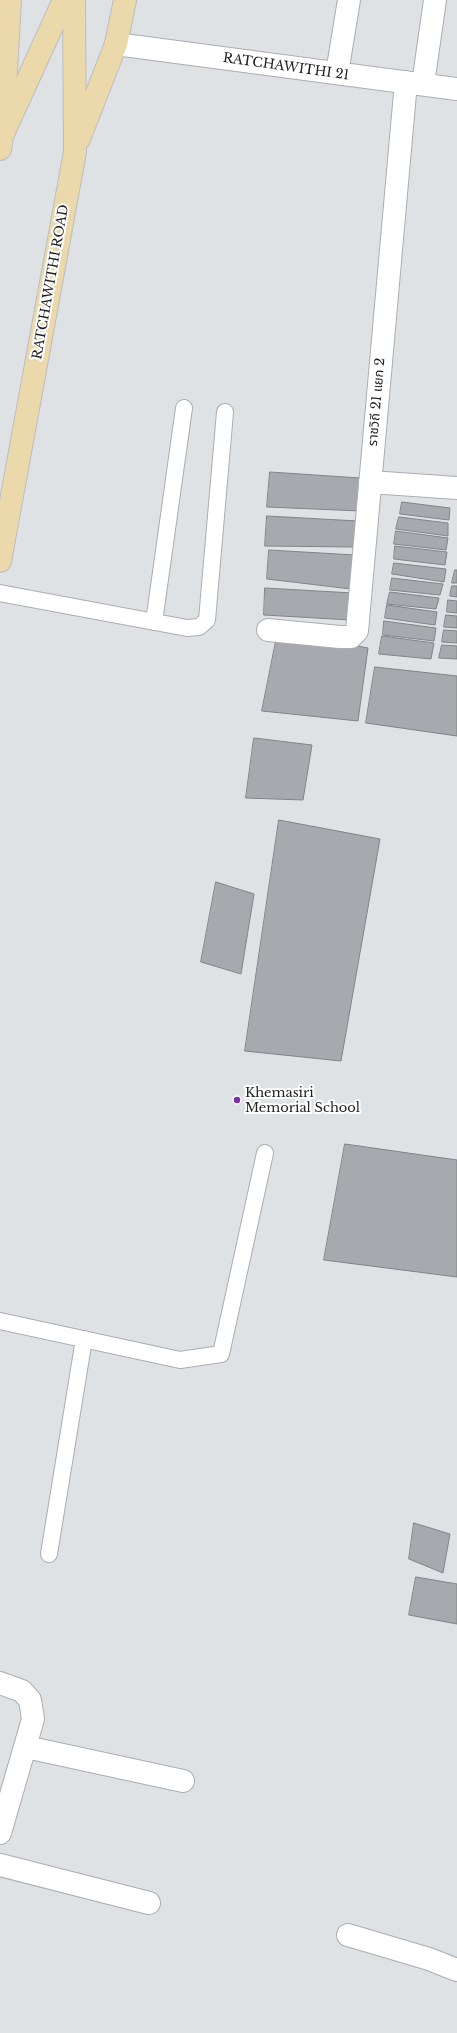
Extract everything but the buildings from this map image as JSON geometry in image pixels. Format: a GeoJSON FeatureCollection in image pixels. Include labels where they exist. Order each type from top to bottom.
{"type":"FeatureCollection","features":[{"type":"Feature","properties":{"kind":"main road"},"geometry":{"type":"LineString","coordinates":[[1,142],[64,0]]}},
{"type":"Feature","properties":{"kind":"main road","name":"RATCHAWITHI ROAD"},"geometry":{"type":"LineString","coordinates":[[0,561],[75,152],[74,0]]}},
{"type":"Feature","properties":{"kind":"main road"},"geometry":{"type":"LineString","coordinates":[[75,152],[116,44],[125,0]]}},
{"type":"Feature","properties":{"kind":"main road"},"geometry":{"type":"LineString","coordinates":[[1,142],[6,12]]}},
{"type":"Feature","properties":{"kind":"street"},"geometry":{"type":"LineString","coordinates":[[337,73],[349,0]]}},
{"type":"Feature","properties":{"kind":"street","name":"ราชวิถี 21 แยก 2"},"geometry":{"type":"LineString","coordinates":[[268,630],[340,637],[351,637],[357,631],[370,482],[415,83],[435,0]]}},
{"type":"Feature","properties":{"kind":"street","name":"RATCHAWITHI 21"},"geometry":{"type":"LineString","coordinates":[[116,44],[457,89]]}},
{"type":"Feature","properties":{"kind":"street"},"geometry":{"type":"LineString","coordinates":[[370,482],[457,488]]}},
{"type":"Feature","properties":{"kind":"street"},"geometry":{"type":"LineString","coordinates":[[0,1683],[22,1691],[30,1700],[33,1719],[0,1833]]}},
{"type":"Feature","properties":{"kind":"street"},"geometry":{"type":"LineString","coordinates":[[26,1747],[183,1781]]}},
{"type":"Feature","properties":{"kind":"street"},"geometry":{"type":"LineString","coordinates":[[0,1865],[149,1903]]}},
{"type":"Feature","properties":{"kind":"street"},"geometry":{"type":"LineString","coordinates":[[348,1935],[429,1959],[457,1970]]}},
{"type":"Feature","properties":{"kind":"lane"},"geometry":{"type":"LineString","coordinates":[[154,622],[184,408]]}},
{"type":"Feature","properties":{"kind":"lane"},"geometry":{"type":"LineString","coordinates":[[0,593],[187,628],[199,627],[207,620],[225,412]]}},
{"type":"Feature","properties":{"kind":"lane"},"geometry":{"type":"LineString","coordinates":[[0,1321],[180,1360],[220,1354],[265,1153]]}},
{"type":"Feature","properties":{"kind":"lane"},"geometry":{"type":"LineString","coordinates":[[49,1554],[84,1339]]}},
{"type":"Feature","properties":{"kind":"place","name":"Khemasiri Memorial School"},"geometry":{"type":"Point","coordinates":[237,1100]}}]}
